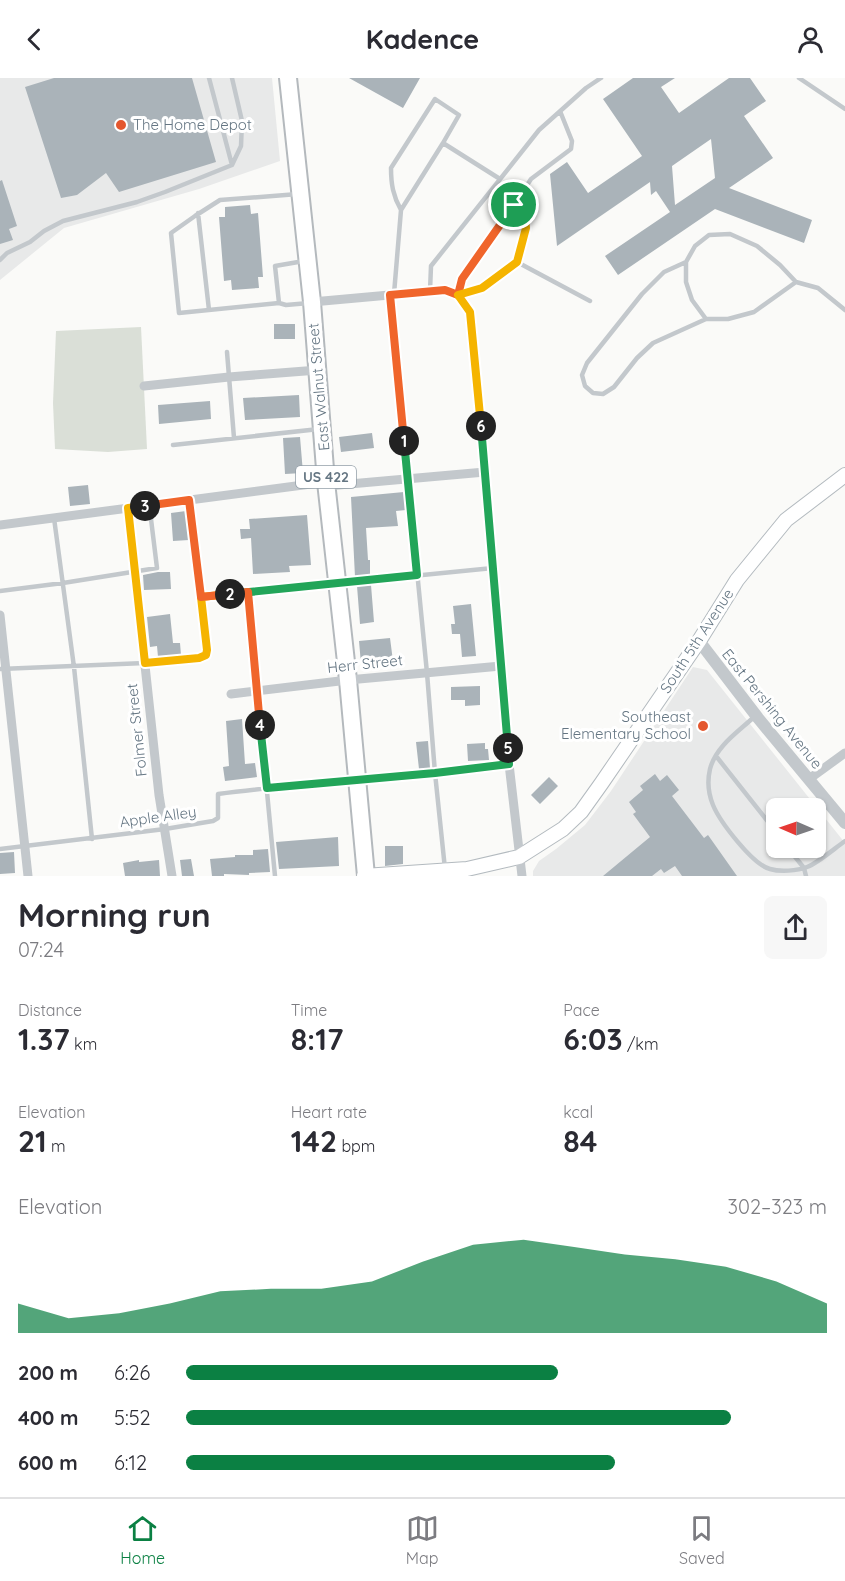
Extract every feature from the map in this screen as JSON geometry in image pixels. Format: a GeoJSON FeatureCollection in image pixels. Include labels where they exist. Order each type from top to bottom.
{"type":"FeatureCollection","features":[{"type":"Feature","properties":{"kind":"highway","name":"East Walnut Street"},"geometry":{"type":"LineString","coordinates":[[288,78],[312,302],[326,484],[348,680],[365,876]]}},
{"type":"Feature","properties":{"kind":"main road","name":"South 5th Avenue"},"geometry":{"type":"LineString","coordinates":[[365,876],[445,871],[519,857],[562,829],[580,812],[699,641],[737,580],[786,520],[845,475]]}},
{"type":"Feature","properties":{"kind":"street"},"geometry":{"type":"LineString","coordinates":[[312,302],[445,290],[458,295],[470,312],[494,568],[509,764],[522,876]]}},
{"type":"Feature","properties":{"kind":"street"},"geometry":{"type":"LineString","coordinates":[[144,386],[318,370]]}},
{"type":"Feature","properties":{"kind":"street"},"geometry":{"type":"LineString","coordinates":[[0,525],[326,484],[485,472]]}},
{"type":"Feature","properties":{"kind":"street","name":"Folmer Street"},"geometry":{"type":"LineString","coordinates":[[128,508],[159,795],[172,876]]}},
{"type":"Feature","properties":{"kind":"street"},"geometry":{"type":"LineString","coordinates":[[0,615],[3,669],[28,876]]}},
{"type":"Feature","properties":{"kind":"street","name":"East Pershing Avenue"},"geometry":{"type":"LineString","coordinates":[[699,641],[756,715],[845,823]]}},
{"type":"Feature","properties":{"kind":"street","name":"Herr Street"},"geometry":{"type":"LineString","coordinates":[[231,694],[348,680],[501,666]]}},
{"type":"Feature","properties":{"kind":"street"},"geometry":{"type":"LineString","coordinates":[[809,779],[845,753]]}},
{"type":"Feature","properties":{"kind":"lane"},"geometry":{"type":"LineString","coordinates":[[208,78],[232,165]]}},
{"type":"Feature","properties":{"kind":"lane"},"geometry":{"type":"LineString","coordinates":[[0,260],[7,253],[30,242],[63,221],[137,202],[232,165],[241,146],[242,121],[232,78]]}},
{"type":"Feature","properties":{"kind":"lane"},"geometry":{"type":"LineString","coordinates":[[430,291],[431,266],[539,130],[586,88],[601,78]]}},
{"type":"Feature","properties":{"kind":"lane"},"geometry":{"type":"LineString","coordinates":[[799,78],[845,109]]}},
{"type":"Feature","properties":{"kind":"lane"},"geometry":{"type":"LineString","coordinates":[[401,210],[394,198],[391,168],[435,99],[459,115],[401,210],[392,295],[445,871]]}},
{"type":"Feature","properties":{"kind":"lane"},"geometry":{"type":"LineString","coordinates":[[458,295],[462,279],[531,179],[571,149],[572,141],[560,111]]}},
{"type":"Feature","properties":{"kind":"lane"},"geometry":{"type":"LineString","coordinates":[[443,143],[500,179]]}},
{"type":"Feature","properties":{"kind":"lane"},"geometry":{"type":"LineString","coordinates":[[300,194],[220,200],[171,233],[179,313],[312,302]]}},
{"type":"Feature","properties":{"kind":"lane"},"geometry":{"type":"LineString","coordinates":[[458,295],[482,288],[517,262],[526,228],[524,212],[514,205]]}},
{"type":"Feature","properties":{"kind":"lane"},"geometry":{"type":"LineString","coordinates":[[198,213],[209,310]]}},
{"type":"Feature","properties":{"kind":"lane"},"geometry":{"type":"LineString","coordinates":[[706,319],[692,300],[686,282],[686,262],[695,246],[709,235],[730,234],[757,246],[796,282],[818,288],[845,310]]}},
{"type":"Feature","properties":{"kind":"lane"},"geometry":{"type":"LineString","coordinates":[[279,303],[275,267],[308,261]]}},
{"type":"Feature","properties":{"kind":"lane"},"geometry":{"type":"LineString","coordinates":[[517,262],[590,301]]}},
{"type":"Feature","properties":{"kind":"lane"},"geometry":{"type":"LineString","coordinates":[[686,262],[664,272],[642,294],[586,363],[582,375],[585,386],[592,393],[603,394],[614,387],[637,358],[654,343],[706,319],[728,319],[754,312],[796,282]]}},
{"type":"Feature","properties":{"kind":"lane"},"geometry":{"type":"LineString","coordinates":[[227,352],[234,438]]}},
{"type":"Feature","properties":{"kind":"lane"},"geometry":{"type":"LineString","coordinates":[[173,445],[322,429]]}},
{"type":"Feature","properties":{"kind":"lane"},"geometry":{"type":"LineString","coordinates":[[3,669],[145,663],[199,658],[206,655],[189,500]]}},
{"type":"Feature","properties":{"kind":"lane"},"geometry":{"type":"LineString","coordinates":[[54,518],[74,667],[92,838]]}},
{"type":"Feature","properties":{"kind":"lane"},"geometry":{"type":"LineString","coordinates":[[0,591],[157,568],[152,519]]}},
{"type":"Feature","properties":{"kind":"lane"},"geometry":{"type":"LineString","coordinates":[[201,597],[494,568]]}},
{"type":"Feature","properties":{"kind":"lane"},"geometry":{"type":"LineString","coordinates":[[248,592],[275,876]]}},
{"type":"Feature","properties":{"kind":"lane"},"geometry":{"type":"LineString","coordinates":[[756,715],[720,748],[710,767],[708,788],[713,806],[731,834],[755,861],[769,869],[791,870],[808,867],[845,841]]}},
{"type":"Feature","properties":{"kind":"lane"},"geometry":{"type":"LineString","coordinates":[[716,756],[766,819]]}},
{"type":"Feature","properties":{"kind":"lane","name":"Apple Alley"},"geometry":{"type":"LineString","coordinates":[[0,849],[213,821],[218,818],[219,794],[509,764]]}},
{"type":"Feature","properties":{"kind":"lane"},"geometry":{"type":"LineString","coordinates":[[796,858],[804,868],[806,876]]}},
{"type":"Feature","properties":{"kind":"shaded area"},"geometry":{"type":"Polygon","coordinates":[[[0,78],[272,78],[280,161],[199,189],[64,228],[0,280],[0,78]]]}},
{"type":"Feature","properties":{"kind":"shaded area"},"geometry":{"type":"Polygon","coordinates":[[[141,327],[147,449],[108,452],[55,449],[53,403],[56,331],[141,327]]]}},
{"type":"Feature","properties":{"kind":"shaded area","name":"Southeast Elementary School"},"geometry":{"type":"Polygon","coordinates":[[[693,667],[707,670],[809,798],[766,798],[766,858],[826,858],[826,819],[845,843],[845,876],[533,876],[533,871],[539,861],[585,825],[611,791],[693,667]]]}},
{"type":"Feature","properties":{"kind":"building","name":"The Home Depot"},"geometry":{"type":"Polygon","coordinates":[[[54,78],[192,78],[216,162],[119,192],[106,173],[77,195],[61,198],[25,87],[54,78]]]}},
{"type":"Feature","properties":{"kind":"building"},"geometry":{"type":"Polygon","coordinates":[[[349,78],[420,78],[403,108],[349,78]]]}},
{"type":"Feature","properties":{"kind":"building"},"geometry":{"type":"Polygon","coordinates":[[[633,78],[675,78],[661,87],[679,113],[729,78],[750,78],[766,101],[744,116],[773,158],[729,188],[812,220],[804,243],[715,209],[618,275],[605,256],[670,212],[656,191],[651,195],[650,182],[557,246],[550,174],[567,162],[588,193],[642,156],[603,99],[633,78]],[[711,139],[672,166],[675,205],[715,178],[711,139]]]}},
{"type":"Feature","properties":{"kind":"building"},"geometry":{"type":"Polygon","coordinates":[[[2,180],[17,226],[9,229],[13,240],[0,244],[0,181],[2,180]]]}},
{"type":"Feature","properties":{"kind":"building"},"geometry":{"type":"Polygon","coordinates":[[[250,205],[251,214],[258,213],[263,277],[258,277],[259,288],[232,290],[231,280],[224,281],[219,217],[225,217],[225,207],[250,205]]]}},
{"type":"Feature","properties":{"kind":"building"},"geometry":{"type":"Polygon","coordinates":[[[274,324],[295,324],[295,339],[274,339],[274,324]]]}},
{"type":"Feature","properties":{"kind":"building"},"geometry":{"type":"Polygon","coordinates":[[[299,395],[300,417],[245,420],[243,398],[299,395]]]}},
{"type":"Feature","properties":{"kind":"building"},"geometry":{"type":"Polygon","coordinates":[[[210,401],[211,419],[159,424],[158,405],[210,401]]]}},
{"type":"Feature","properties":{"kind":"building"},"geometry":{"type":"Polygon","coordinates":[[[372,433],[374,448],[341,452],[339,437],[372,433]]]}},
{"type":"Feature","properties":{"kind":"building"},"geometry":{"type":"Polygon","coordinates":[[[300,437],[303,473],[285,474],[283,438],[300,437]]]}},
{"type":"Feature","properties":{"kind":"building"},"geometry":{"type":"Polygon","coordinates":[[[88,485],[90,504],[70,506],[68,487],[88,485]]]}},
{"type":"Feature","properties":{"kind":"building"},"geometry":{"type":"Polygon","coordinates":[[[404,492],[406,510],[396,511],[398,526],[366,528],[370,576],[355,577],[351,497],[404,492]]]}},
{"type":"Feature","properties":{"kind":"building"},"geometry":{"type":"Polygon","coordinates":[[[186,511],[189,540],[173,541],[171,513],[186,511]]]}},
{"type":"Feature","properties":{"kind":"building"},"geometry":{"type":"Polygon","coordinates":[[[307,515],[311,565],[289,566],[290,572],[253,574],[251,538],[241,539],[240,529],[250,529],[249,519],[307,515]]]}},
{"type":"Feature","properties":{"kind":"building"},"geometry":{"type":"Polygon","coordinates":[[[170,572],[171,589],[144,590],[143,575],[170,572]]]}},
{"type":"Feature","properties":{"kind":"building"},"geometry":{"type":"Polygon","coordinates":[[[371,585],[374,622],[360,624],[357,586],[371,585]]]}},
{"type":"Feature","properties":{"kind":"building"},"geometry":{"type":"Polygon","coordinates":[[[471,604],[476,656],[462,657],[460,634],[452,634],[451,624],[455,624],[453,606],[471,604]]]}},
{"type":"Feature","properties":{"kind":"building"},"geometry":{"type":"Polygon","coordinates":[[[170,614],[173,643],[180,643],[181,655],[158,657],[157,646],[150,647],[147,617],[170,614]]]}},
{"type":"Feature","properties":{"kind":"building"},"geometry":{"type":"Polygon","coordinates":[[[390,638],[393,661],[361,664],[359,641],[390,638]]]}},
{"type":"Feature","properties":{"kind":"building"},"geometry":{"type":"Polygon","coordinates":[[[480,686],[480,705],[465,706],[465,700],[451,700],[451,687],[480,686]]]}},
{"type":"Feature","properties":{"kind":"building"},"geometry":{"type":"Polygon","coordinates":[[[242,719],[245,764],[255,763],[257,777],[225,781],[223,767],[229,766],[226,721],[242,719]]]}},
{"type":"Feature","properties":{"kind":"building"},"geometry":{"type":"Polygon","coordinates":[[[428,741],[430,768],[419,769],[416,742],[428,741]]]}},
{"type":"Feature","properties":{"kind":"building"},"geometry":{"type":"Polygon","coordinates":[[[485,743],[489,760],[468,761],[467,744],[485,743]]]}},
{"type":"Feature","properties":{"kind":"building"},"geometry":{"type":"Polygon","coordinates":[[[655,774],[660,781],[667,775],[679,790],[672,796],[704,838],[708,835],[737,876],[682,876],[675,866],[664,873],[661,869],[652,876],[603,876],[650,837],[633,814],[636,812],[629,802],[643,790],[640,786],[655,774]]]}},
{"type":"Feature","properties":{"kind":"building"},"geometry":{"type":"Polygon","coordinates":[[[549,777],[558,786],[540,804],[531,795],[549,777]]]}},
{"type":"Feature","properties":{"kind":"building"},"geometry":{"type":"Polygon","coordinates":[[[338,837],[339,866],[279,869],[276,842],[338,837]]]}},
{"type":"Feature","properties":{"kind":"building"},"geometry":{"type":"Polygon","coordinates":[[[385,846],[403,846],[403,864],[385,866],[385,846]]]}},
{"type":"Feature","properties":{"kind":"building"},"geometry":{"type":"Polygon","coordinates":[[[268,849],[270,872],[212,876],[210,859],[253,855],[253,850],[268,849]]]}},
{"type":"Feature","properties":{"kind":"building"},"geometry":{"type":"Polygon","coordinates":[[[14,852],[15,873],[0,874],[0,853],[14,852]]]}},
{"type":"Feature","properties":{"kind":"building"},"geometry":{"type":"Polygon","coordinates":[[[191,859],[194,876],[182,876],[180,860],[191,859]]]}},
{"type":"Feature","properties":{"kind":"building"},"geometry":{"type":"Polygon","coordinates":[[[139,860],[139,862],[159,860],[160,876],[125,876],[123,863],[139,860]]]}},
{"type":"Feature","properties":{"kind":"place","name":"The Home Depot"},"geometry":{"type":"Point","coordinates":[121,125]}},
{"type":"Feature","properties":{"kind":"place","name":"Southeast Elementary School"},"geometry":{"type":"Point","coordinates":[703,726]}},
{"type":"Feature","properties":{"kind":"route"},"geometry":{"type":"LineString","coordinates":[[514,205],[462,279],[458,295],[445,290],[390,295],[417,575],[248,592],[201,597],[206,655],[199,658],[145,663],[128,508],[189,500],[201,597],[248,592],[267,788],[509,764],[470,312],[458,295],[482,288],[517,262],[526,228],[524,212],[514,205]]}}]}
